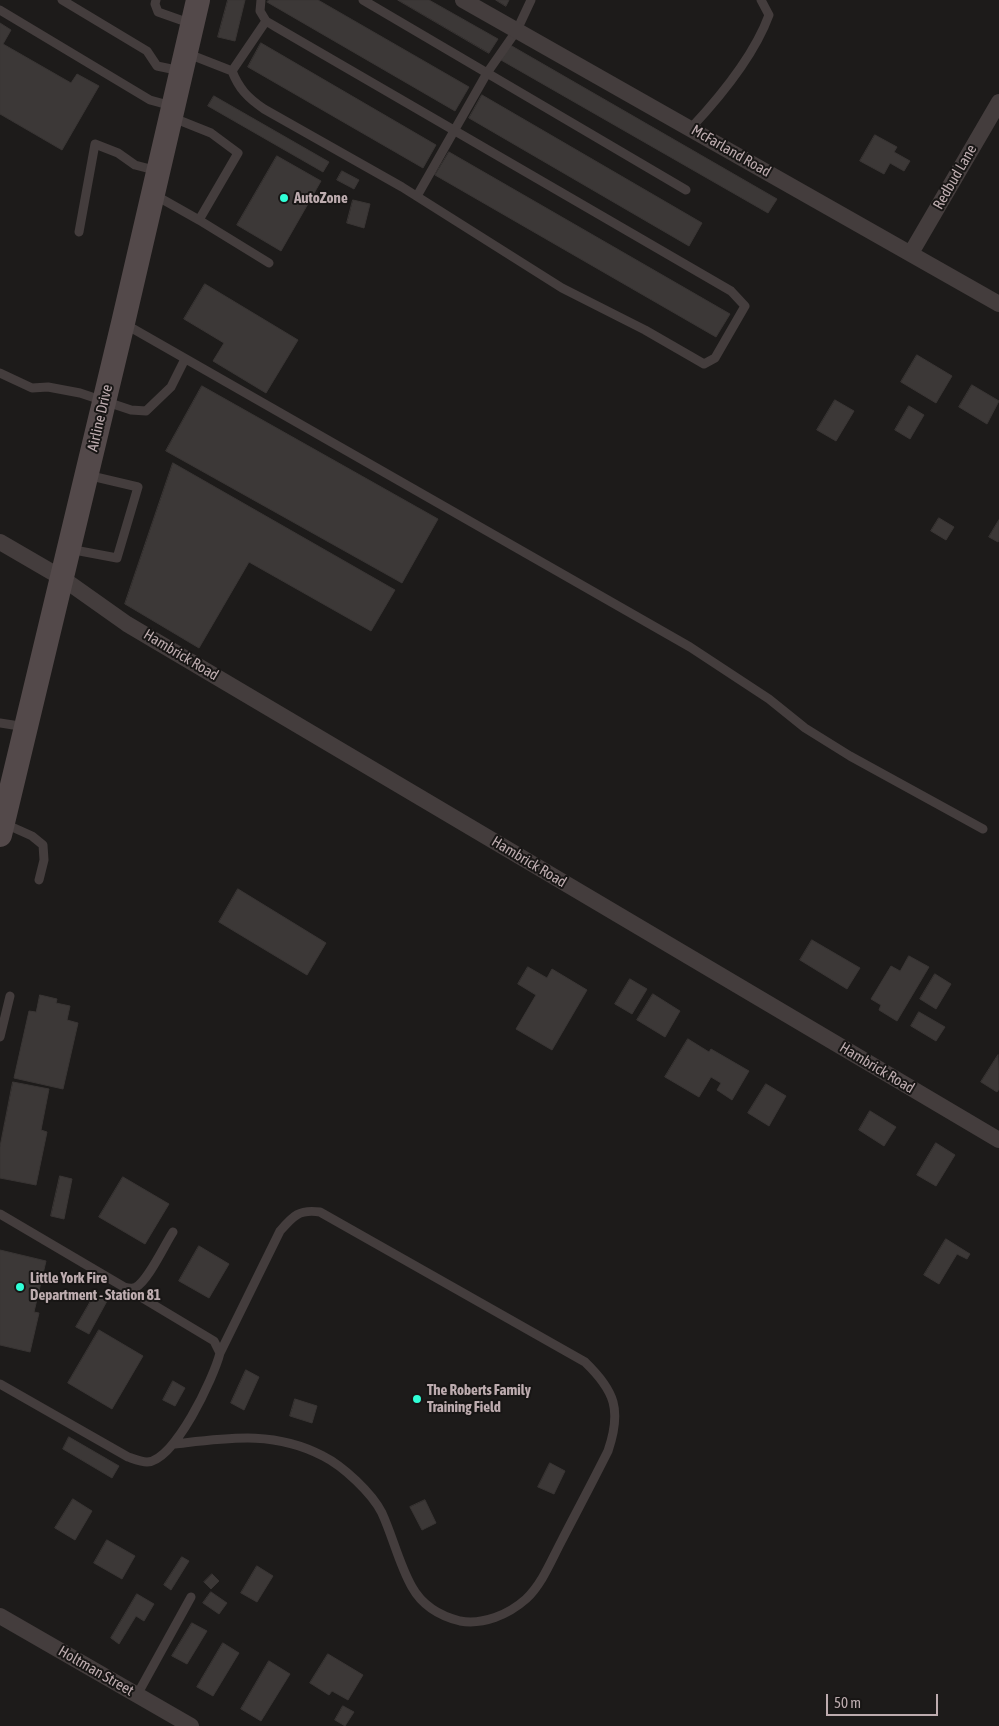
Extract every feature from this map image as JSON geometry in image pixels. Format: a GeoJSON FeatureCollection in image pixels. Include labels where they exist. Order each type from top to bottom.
{"type":"FeatureCollection","features":[{"type":"Feature","properties":{"kind":"main road","name":"Airline Drive"},"geometry":{"type":"LineString","coordinates":[[2,829],[6,782],[26,727],[105,400],[198,0]]}},
{"type":"Feature","properties":{"kind":"street","name":"McFarland Road"},"geometry":{"type":"LineString","coordinates":[[463,0],[999,304]]}},
{"type":"Feature","properties":{"kind":"street","name":"Redbud Lane"},"geometry":{"type":"LineString","coordinates":[[911,253],[999,102]]}},
{"type":"Feature","properties":{"kind":"street","name":"Hambrick Road"},"geometry":{"type":"LineString","coordinates":[[0,542],[62,578],[136,629],[999,1140]]}},
{"type":"Feature","properties":{"kind":"street","name":"Holtman Street"},"geometry":{"type":"LineString","coordinates":[[0,1616],[191,1726]]}},
{"type":"Feature","properties":{"kind":"lane"},"geometry":{"type":"LineString","coordinates":[[62,0],[147,51],[157,66],[184,62],[232,71]]}},
{"type":"Feature","properties":{"kind":"lane"},"geometry":{"type":"LineString","coordinates":[[156,0],[155,4],[158,12],[192,24]]}},
{"type":"Feature","properties":{"kind":"lane"},"geometry":{"type":"LineString","coordinates":[[232,71],[238,86],[250,100],[417,196],[562,288],[645,330],[704,364],[716,358],[744,306],[731,291],[266,21],[260,10],[262,0]]}},
{"type":"Feature","properties":{"kind":"lane"},"geometry":{"type":"LineString","coordinates":[[363,0],[686,190]]}},
{"type":"Feature","properties":{"kind":"lane"},"geometry":{"type":"LineString","coordinates":[[417,196],[487,73],[518,30],[531,0]]}},
{"type":"Feature","properties":{"kind":"lane"},"geometry":{"type":"LineString","coordinates":[[690,128],[723,94],[764,29],[769,16],[761,0]]}},
{"type":"Feature","properties":{"kind":"lane"},"geometry":{"type":"LineString","coordinates":[[0,10],[150,100],[211,133],[238,153],[199,220]]}},
{"type":"Feature","properties":{"kind":"lane"},"geometry":{"type":"LineString","coordinates":[[232,71],[266,21]]}},
{"type":"Feature","properties":{"kind":"lane"},"geometry":{"type":"LineString","coordinates":[[79,232],[95,144],[118,153],[135,165],[158,171]]}},
{"type":"Feature","properties":{"kind":"lane"},"geometry":{"type":"LineString","coordinates":[[153,194],[199,220],[269,264]]}},
{"type":"Feature","properties":{"kind":"lane"},"geometry":{"type":"LineString","coordinates":[[123,323],[690,647],[769,699],[820,737],[983,829]]}},
{"type":"Feature","properties":{"kind":"lane"},"geometry":{"type":"LineString","coordinates":[[0,373],[32,388],[80,392],[131,410],[146,411],[171,387],[185,359]]}},
{"type":"Feature","properties":{"kind":"lane"},"geometry":{"type":"LineString","coordinates":[[69,549],[116,558],[138,487],[87,475]]}},
{"type":"Feature","properties":{"kind":"lane"},"geometry":{"type":"LineString","coordinates":[[0,723],[26,727]]}},
{"type":"Feature","properties":{"kind":"lane"},"geometry":{"type":"LineString","coordinates":[[2,829],[32,836],[43,845],[44,860],[39,880]]}},
{"type":"Feature","properties":{"kind":"lane"},"geometry":{"type":"LineString","coordinates":[[0,1036],[10,996]]}},
{"type":"Feature","properties":{"kind":"lane"},"geometry":{"type":"LineString","coordinates":[[0,1384],[128,1457],[148,1462],[163,1455],[175,1444],[216,1369],[220,1353],[280,1231],[292,1217],[306,1210],[320,1212],[586,1362],[601,1377],[612,1394],[616,1416],[615,1432],[608,1451],[551,1561],[532,1592],[509,1612],[490,1620],[468,1622],[446,1618],[429,1607],[412,1587],[381,1511],[356,1481],[324,1456],[289,1442],[245,1436],[175,1444]]}},
{"type":"Feature","properties":{"kind":"lane"},"geometry":{"type":"LineString","coordinates":[[0,1214],[214,1341],[220,1353]]}},
{"type":"Feature","properties":{"kind":"lane"},"geometry":{"type":"LineString","coordinates":[[124,1287],[137,1286],[173,1232]]}},
{"type":"Feature","properties":{"kind":"lane"},"geometry":{"type":"LineString","coordinates":[[138,1695],[191,1597]]}},
{"type":"Feature","properties":{"kind":"building"},"geometry":{"type":"Polygon","coordinates":[[[228,0],[245,0],[235,41],[218,37],[228,0]]]}},
{"type":"Feature","properties":{"kind":"building"},"geometry":{"type":"Polygon","coordinates":[[[269,0],[318,0],[469,87],[455,111],[267,2],[269,0]]]}},
{"type":"Feature","properties":{"kind":"building"},"geometry":{"type":"Polygon","coordinates":[[[398,0],[429,0],[498,39],[489,53],[398,0]]]}},
{"type":"Feature","properties":{"kind":"building"},"geometry":{"type":"Polygon","coordinates":[[[496,0],[509,0],[506,6],[496,0]]]}},
{"type":"Feature","properties":{"kind":"building"},"geometry":{"type":"Polygon","coordinates":[[[0,23],[11,30],[3,44],[71,83],[77,74],[99,86],[62,150],[0,114],[0,23]]]}},
{"type":"Feature","properties":{"kind":"building"},"geometry":{"type":"Polygon","coordinates":[[[261,43],[436,145],[423,168],[248,67],[261,43]]]}},
{"type":"Feature","properties":{"kind":"building"},"geometry":{"type":"Polygon","coordinates":[[[510,45],[777,199],[768,213],[501,60],[510,45]]]}},
{"type":"Feature","properties":{"kind":"building"},"geometry":{"type":"Polygon","coordinates":[[[482,95],[702,223],[689,246],[469,118],[482,95]]]}},
{"type":"Feature","properties":{"kind":"building"},"geometry":{"type":"Polygon","coordinates":[[[214,96],[329,162],[323,172],[208,106],[214,96]]]}},
{"type":"Feature","properties":{"kind":"building"},"geometry":{"type":"Polygon","coordinates":[[[875,135],[897,147],[894,152],[910,161],[904,171],[890,163],[884,174],[860,161],[875,135]]]}},
{"type":"Feature","properties":{"kind":"building"},"geometry":{"type":"Polygon","coordinates":[[[449,152],[730,314],[716,337],[435,175],[449,152]]]}},
{"type":"Feature","properties":{"kind":"building"},"geometry":{"type":"Polygon","coordinates":[[[277,156],[321,181],[281,251],[237,225],[277,156]]]}},
{"type":"Feature","properties":{"kind":"building"},"geometry":{"type":"Polygon","coordinates":[[[342,171],[359,180],[354,189],[337,180],[342,171]]]}},
{"type":"Feature","properties":{"kind":"building"},"geometry":{"type":"Polygon","coordinates":[[[353,200],[370,204],[364,228],[347,223],[353,200]]]}},
{"type":"Feature","properties":{"kind":"building"},"geometry":{"type":"Polygon","coordinates":[[[205,284],[298,340],[266,393],[213,361],[224,343],[184,319],[205,284]]]}},
{"type":"Feature","properties":{"kind":"building"},"geometry":{"type":"Polygon","coordinates":[[[917,355],[952,376],[936,403],[901,382],[917,355]]]}},
{"type":"Feature","properties":{"kind":"building"},"geometry":{"type":"Polygon","coordinates":[[[972,385],[999,401],[987,424],[959,407],[972,385]]]}},
{"type":"Feature","properties":{"kind":"building"},"geometry":{"type":"Polygon","coordinates":[[[202,386],[438,519],[402,583],[166,451],[202,386]]]}},
{"type":"Feature","properties":{"kind":"building"},"geometry":{"type":"Polygon","coordinates":[[[835,400],[854,411],[836,441],[817,430],[835,400]]]}},
{"type":"Feature","properties":{"kind":"building"},"geometry":{"type":"Polygon","coordinates":[[[909,406],[924,415],[910,439],[895,430],[909,406]]]}},
{"type":"Feature","properties":{"kind":"building"},"geometry":{"type":"Polygon","coordinates":[[[173,463],[395,590],[371,631],[249,562],[199,648],[125,604],[173,463]]]}},
{"type":"Feature","properties":{"kind":"building"},"geometry":{"type":"Polygon","coordinates":[[[939,518],[954,527],[946,540],[931,531],[939,518]]]}},
{"type":"Feature","properties":{"kind":"building"},"geometry":{"type":"Polygon","coordinates":[[[999,520],[999,540],[998,542],[989,537],[999,520]]]}},
{"type":"Feature","properties":{"kind":"building"},"geometry":{"type":"Polygon","coordinates":[[[238,889],[326,943],[307,975],[219,922],[238,889]]]}},
{"type":"Feature","properties":{"kind":"building"},"geometry":{"type":"Polygon","coordinates":[[[812,940],[860,968],[847,989],[800,960],[812,940]]]}},
{"type":"Feature","properties":{"kind":"building"},"geometry":{"type":"Polygon","coordinates":[[[909,956],[929,967],[897,1021],[879,1010],[881,1005],[871,999],[891,966],[900,971],[909,956]]]}},
{"type":"Feature","properties":{"kind":"building"},"geometry":{"type":"Polygon","coordinates":[[[528,967],[547,978],[552,969],[587,990],[552,1050],[516,1029],[536,995],[518,984],[528,967]]]}},
{"type":"Feature","properties":{"kind":"building"},"geometry":{"type":"Polygon","coordinates":[[[935,974],[951,984],[936,1009],[920,999],[935,974]]]}},
{"type":"Feature","properties":{"kind":"building"},"geometry":{"type":"Polygon","coordinates":[[[630,979],[647,989],[632,1014],[615,1004],[630,979]]]}},
{"type":"Feature","properties":{"kind":"building"},"geometry":{"type":"Polygon","coordinates":[[[653,994],[680,1011],[665,1037],[637,1020],[653,994]]]}},
{"type":"Feature","properties":{"kind":"building"},"geometry":{"type":"Polygon","coordinates":[[[40,995],[57,999],[56,1003],[70,1006],[67,1020],[78,1023],[63,1089],[14,1078],[29,1011],[36,1012],[40,995]]]}},
{"type":"Feature","properties":{"kind":"building"},"geometry":{"type":"Polygon","coordinates":[[[919,1012],[945,1027],[936,1041],[911,1026],[919,1012]]]}},
{"type":"Feature","properties":{"kind":"building"},"geometry":{"type":"Polygon","coordinates":[[[688,1039],[709,1052],[711,1049],[749,1071],[732,1100],[717,1090],[721,1083],[711,1077],[699,1097],[665,1077],[688,1039]]]}},
{"type":"Feature","properties":{"kind":"building"},"geometry":{"type":"Polygon","coordinates":[[[998,1055],[999,1089],[997,1092],[981,1082],[998,1055]]]}},
{"type":"Feature","properties":{"kind":"building"},"geometry":{"type":"Polygon","coordinates":[[[13,1082],[49,1089],[41,1130],[47,1132],[36,1185],[0,1178],[0,1147],[13,1082]]]}},
{"type":"Feature","properties":{"kind":"building"},"geometry":{"type":"Polygon","coordinates":[[[766,1084],[786,1096],[769,1126],[748,1113],[766,1084]]]}},
{"type":"Feature","properties":{"kind":"building"},"geometry":{"type":"Polygon","coordinates":[[[870,1111],[896,1127],[884,1146],[859,1130],[870,1111]]]}},
{"type":"Feature","properties":{"kind":"building"},"geometry":{"type":"Polygon","coordinates":[[[936,1143],[955,1155],[936,1186],[917,1175],[936,1143]]]}},
{"type":"Feature","properties":{"kind":"building"},"geometry":{"type":"Polygon","coordinates":[[[60,1176],[72,1179],[64,1219],[51,1216],[60,1176]]]}},
{"type":"Feature","properties":{"kind":"building"},"geometry":{"type":"Polygon","coordinates":[[[123,1177],[169,1204],[145,1244],[99,1217],[123,1177]]]}},
{"type":"Feature","properties":{"kind":"building"},"geometry":{"type":"Polygon","coordinates":[[[946,1239],[970,1254],[967,1259],[957,1254],[939,1284],[924,1275],[946,1239]]]}},
{"type":"Feature","properties":{"kind":"building"},"geometry":{"type":"Polygon","coordinates":[[[199,1246],[229,1264],[209,1298],[179,1281],[199,1246]]]}},
{"type":"Feature","properties":{"kind":"building","name":"Little York Fire Department - Station 81"},"geometry":{"type":"Polygon","coordinates":[[[0,1250],[46,1261],[34,1312],[39,1313],[30,1352],[0,1345],[0,1250]]]}},
{"type":"Feature","properties":{"kind":"building"},"geometry":{"type":"Polygon","coordinates":[[[95,1294],[107,1301],[89,1334],[76,1327],[95,1294]]]}},
{"type":"Feature","properties":{"kind":"building"},"geometry":{"type":"Polygon","coordinates":[[[99,1330],[143,1356],[112,1409],[68,1383],[99,1330]]]}},
{"type":"Feature","properties":{"kind":"building"},"geometry":{"type":"Polygon","coordinates":[[[246,1370],[259,1377],[244,1410],[231,1403],[246,1370]]]}},
{"type":"Feature","properties":{"kind":"building"},"geometry":{"type":"Polygon","coordinates":[[[173,1381],[185,1388],[175,1406],[163,1400],[173,1381]]]}},
{"type":"Feature","properties":{"kind":"building"},"geometry":{"type":"Polygon","coordinates":[[[295,1399],[317,1406],[312,1423],[290,1416],[295,1399]]]}},
{"type":"Feature","properties":{"kind":"building"},"geometry":{"type":"Polygon","coordinates":[[[69,1437],[119,1466],[112,1478],[63,1449],[69,1437]]]}},
{"type":"Feature","properties":{"kind":"building"},"geometry":{"type":"Polygon","coordinates":[[[550,1463],[565,1471],[554,1494],[538,1487],[550,1463]]]}},
{"type":"Feature","properties":{"kind":"building"},"geometry":{"type":"Polygon","coordinates":[[[73,1499],[92,1511],[75,1540],[55,1528],[73,1499]]]}},
{"type":"Feature","properties":{"kind":"building"},"geometry":{"type":"Polygon","coordinates":[[[425,1500],[436,1523],[422,1530],[410,1507],[425,1500]]]}},
{"type":"Feature","properties":{"kind":"building"},"geometry":{"type":"Polygon","coordinates":[[[107,1540],[135,1556],[122,1579],[94,1563],[107,1540]]]}},
{"type":"Feature","properties":{"kind":"building"},"geometry":{"type":"Polygon","coordinates":[[[182,1557],[189,1561],[171,1590],[164,1585],[182,1557]]]}},
{"type":"Feature","properties":{"kind":"building"},"geometry":{"type":"Polygon","coordinates":[[[257,1566],[273,1576],[257,1602],[241,1593],[257,1566]]]}},
{"type":"Feature","properties":{"kind":"building"},"geometry":{"type":"Polygon","coordinates":[[[212,1574],[219,1581],[211,1589],[204,1582],[212,1574]]]}},
{"type":"Feature","properties":{"kind":"building"},"geometry":{"type":"Polygon","coordinates":[[[211,1592],[227,1603],[219,1614],[203,1603],[211,1592]]]}},
{"type":"Feature","properties":{"kind":"building"},"geometry":{"type":"Polygon","coordinates":[[[137,1594],[154,1604],[144,1621],[136,1616],[119,1644],[111,1638],[137,1594]]]}},
{"type":"Feature","properties":{"kind":"building"},"geometry":{"type":"Polygon","coordinates":[[[192,1623],[207,1631],[187,1664],[172,1656],[192,1623]]]}},
{"type":"Feature","properties":{"kind":"building"},"geometry":{"type":"Polygon","coordinates":[[[223,1643],[239,1653],[213,1696],[197,1687],[223,1643]]]}},
{"type":"Feature","properties":{"kind":"building"},"geometry":{"type":"Polygon","coordinates":[[[328,1654],[363,1675],[348,1700],[332,1691],[329,1695],[310,1683],[328,1654]]]}},
{"type":"Feature","properties":{"kind":"building"},"geometry":{"type":"Polygon","coordinates":[[[269,1661],[290,1674],[261,1721],[241,1709],[269,1661]]]}},
{"type":"Feature","properties":{"kind":"building"},"geometry":{"type":"Polygon","coordinates":[[[343,1706],[354,1712],[345,1726],[335,1720],[343,1706]]]}},
{"type":"Feature","properties":{"kind":"place","name":"AutoZone"},"geometry":{"type":"Point","coordinates":[284,198]}},
{"type":"Feature","properties":{"kind":"place","name":"Little York Fire Department - Station 81"},"geometry":{"type":"Point","coordinates":[20,1287]}},
{"type":"Feature","properties":{"kind":"place","name":"The Roberts Family Training Field"},"geometry":{"type":"Point","coordinates":[417,1399]}}]}
